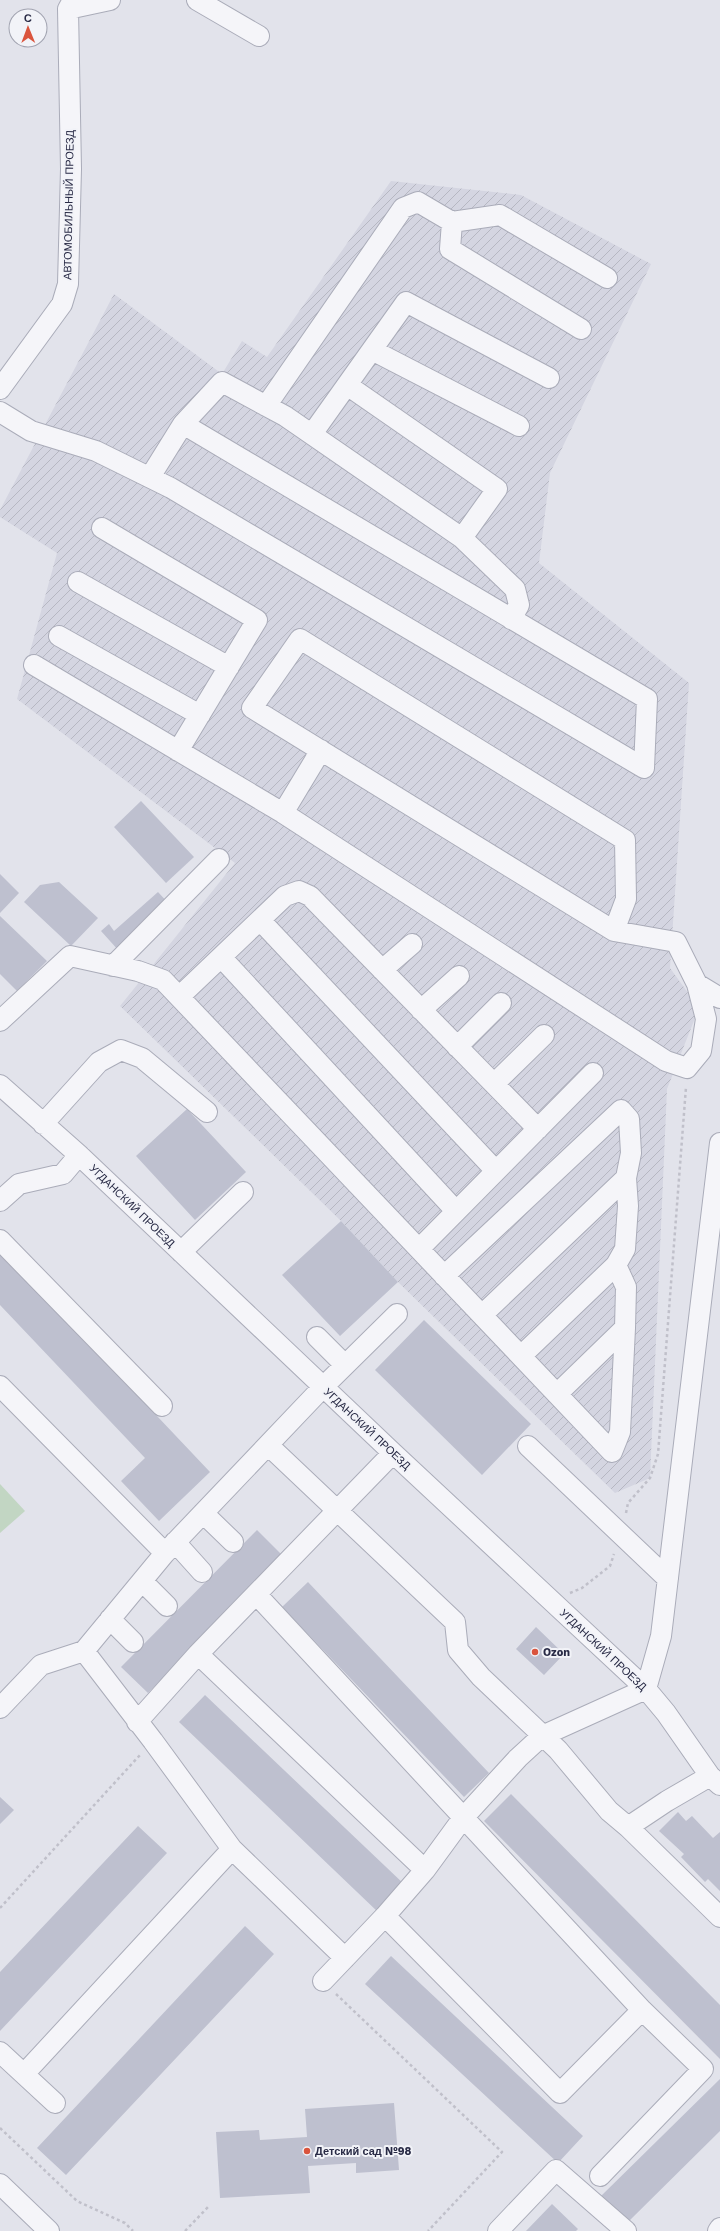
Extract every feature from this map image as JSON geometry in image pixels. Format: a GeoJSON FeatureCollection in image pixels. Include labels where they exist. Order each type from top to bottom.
{"type":"FeatureCollection","features":[{"type":"Feature","properties":{"kind":"street"},"geometry":{"type":"LineString","coordinates":[[71,4],[110,0]]}},
{"type":"Feature","properties":{"kind":"street"},"geometry":{"type":"LineString","coordinates":[[197,0],[259,36]]}},
{"type":"Feature","properties":{"kind":"street","name":"АВТОМОБИЛЬНЫЙ ПРОЕЗД"},"geometry":{"type":"LineString","coordinates":[[0,389],[62,304],[68,284],[71,169],[71,4]]}},
{"type":"Feature","properties":{"kind":"street"},"geometry":{"type":"LineString","coordinates":[[266,406],[403,208],[418,202],[452,222],[500,215],[607,278]]}},
{"type":"Feature","properties":{"kind":"street"},"geometry":{"type":"LineString","coordinates":[[452,222],[450,249],[581,329]]}},
{"type":"Feature","properties":{"kind":"street"},"geometry":{"type":"LineString","coordinates":[[312,434],[406,302],[549,378]]}},
{"type":"Feature","properties":{"kind":"street"},"geometry":{"type":"LineString","coordinates":[[372,350],[519,426]]}},
{"type":"Feature","properties":{"kind":"street"},"geometry":{"type":"LineString","coordinates":[[150,477],[183,424],[222,382],[266,406],[312,434],[462,538],[516,589],[519,605],[511,619]]}},
{"type":"Feature","properties":{"kind":"street"},"geometry":{"type":"LineString","coordinates":[[347,385],[497,489],[462,538]]}},
{"type":"Feature","properties":{"kind":"street"},"geometry":{"type":"LineString","coordinates":[[0,412],[31,431],[96,450],[185,496],[644,768],[647,699],[183,424]]}},
{"type":"Feature","properties":{"kind":"street"},"geometry":{"type":"LineString","coordinates":[[102,528],[257,620],[178,751]]}},
{"type":"Feature","properties":{"kind":"street"},"geometry":{"type":"LineString","coordinates":[[78,582],[229,667]]}},
{"type":"Feature","properties":{"kind":"street"},"geometry":{"type":"LineString","coordinates":[[60,636],[200,715]]}},
{"type":"Feature","properties":{"kind":"street"},"geometry":{"type":"LineString","coordinates":[[34,665],[283,813],[666,1061],[687,1068],[701,1051],[706,1019],[697,984],[676,942],[614,931],[252,708],[300,639],[625,840],[626,899],[614,931]]}},
{"type":"Feature","properties":{"kind":"street"},"geometry":{"type":"LineString","coordinates":[[283,813],[321,750]]}},
{"type":"Feature","properties":{"kind":"street"},"geometry":{"type":"LineString","coordinates":[[113,966],[219,860]]}},
{"type":"Feature","properties":{"kind":"street"},"geometry":{"type":"LineString","coordinates":[[179,997],[285,896],[299,891],[310,896],[538,1129]]}},
{"type":"Feature","properties":{"kind":"street"},"geometry":{"type":"LineString","coordinates":[[260,920],[496,1171]]}},
{"type":"Feature","properties":{"kind":"street"},"geometry":{"type":"LineString","coordinates":[[382,970],[412,944]]}},
{"type":"Feature","properties":{"kind":"street"},"geometry":{"type":"LineString","coordinates":[[0,1021],[70,956],[163,980],[612,1452],[620,1432],[626,1287],[616,1265]]}},
{"type":"Feature","properties":{"kind":"street"},"geometry":{"type":"LineString","coordinates":[[221,957],[456,1211]]}},
{"type":"Feature","properties":{"kind":"street"},"geometry":{"type":"LineString","coordinates":[[421,1010],[459,976]]}},
{"type":"Feature","properties":{"kind":"street"},"geometry":{"type":"LineString","coordinates":[[697,984],[720,998]]}},
{"type":"Feature","properties":{"kind":"street"},"geometry":{"type":"LineString","coordinates":[[458,1047],[500,1003]]}},
{"type":"Feature","properties":{"kind":"street"},"geometry":{"type":"LineString","coordinates":[[494,1084],[544,1035]]}},
{"type":"Feature","properties":{"kind":"street"},"geometry":{"type":"LineString","coordinates":[[43,1124],[99,1062],[121,1050],[142,1058],[207,1112]]}},
{"type":"Feature","properties":{"kind":"street"},"geometry":{"type":"LineString","coordinates":[[419,1248],[593,1073]]}},
{"type":"Feature","properties":{"kind":"street","name":"УГДАНСКИЙ ПРОЕЗД"},"geometry":{"type":"LineString","coordinates":[[0,1085],[80,1156],[392,1453],[646,1690],[666,1713],[715,1780]]}},
{"type":"Feature","properties":{"kind":"street"},"geometry":{"type":"LineString","coordinates":[[444,1276],[621,1110],[630,1119],[631,1153],[626,1178],[628,1206],[625,1249],[616,1265],[521,1356]]}},
{"type":"Feature","properties":{"kind":"street"},"geometry":{"type":"LineString","coordinates":[[323,1981],[385,1916],[425,1870],[462,1818],[518,1758],[542,1736],[646,1690],[661,1636],[720,1143]]}},
{"type":"Feature","properties":{"kind":"street"},"geometry":{"type":"LineString","coordinates":[[0,1201],[19,1184],[63,1174],[80,1156]]}},
{"type":"Feature","properties":{"kind":"street"},"geometry":{"type":"LineString","coordinates":[[482,1315],[626,1178]]}},
{"type":"Feature","properties":{"kind":"street"},"geometry":{"type":"LineString","coordinates":[[181,1252],[243,1192]]}},
{"type":"Feature","properties":{"kind":"street"},"geometry":{"type":"LineString","coordinates":[[0,1240],[162,1406]]}},
{"type":"Feature","properties":{"kind":"street"},"geometry":{"type":"LineString","coordinates":[[0,1708],[41,1665],[84,1651],[170,1548],[323,1387],[397,1314]]}},
{"type":"Feature","properties":{"kind":"street"},"geometry":{"type":"LineString","coordinates":[[557,1394],[625,1328]]}},
{"type":"Feature","properties":{"kind":"street"},"geometry":{"type":"LineString","coordinates":[[317,1337],[345,1365]]}},
{"type":"Feature","properties":{"kind":"street"},"geometry":{"type":"LineString","coordinates":[[0,1386],[170,1548],[202,1572]]}},
{"type":"Feature","properties":{"kind":"street"},"geometry":{"type":"LineString","coordinates":[[268,1445],[454,1622],[458,1650],[482,1677],[558,1750],[610,1811],[720,1918]]}},
{"type":"Feature","properties":{"kind":"street"},"geometry":{"type":"LineString","coordinates":[[528,1446],[668,1579]]}},
{"type":"Feature","properties":{"kind":"street"},"geometry":{"type":"LineString","coordinates":[[137,1722],[198,1654],[392,1453]]}},
{"type":"Feature","properties":{"kind":"street"},"geometry":{"type":"LineString","coordinates":[[203,1513],[233,1542]]}},
{"type":"Feature","properties":{"kind":"street"},"geometry":{"type":"LineString","coordinates":[[142,1581],[167,1606]]}},
{"type":"Feature","properties":{"kind":"street"},"geometry":{"type":"LineString","coordinates":[[256,1594],[462,1818],[642,2010],[703,2069],[600,2176]]}},
{"type":"Feature","properties":{"kind":"street"},"geometry":{"type":"LineString","coordinates":[[110,1619],[133,1642]]}},
{"type":"Feature","properties":{"kind":"street"},"geometry":{"type":"LineString","coordinates":[[84,1651],[153,1741],[232,1849],[344,1958]]}},
{"type":"Feature","properties":{"kind":"street"},"geometry":{"type":"LineString","coordinates":[[198,1654],[425,1870]]}},
{"type":"Feature","properties":{"kind":"street"},"geometry":{"type":"LineString","coordinates":[[628,1827],[667,1800],[715,1780]]}},
{"type":"Feature","properties":{"kind":"street"},"geometry":{"type":"LineString","coordinates":[[24,2074],[232,1849]]}},
{"type":"Feature","properties":{"kind":"street"},"geometry":{"type":"LineString","coordinates":[[385,1916],[560,2093],[642,2010]]}},
{"type":"Feature","properties":{"kind":"street"},"geometry":{"type":"LineString","coordinates":[[0,2052],[54,2103]]}},
{"type":"Feature","properties":{"kind":"street"},"geometry":{"type":"LineString","coordinates":[[498,2231],[556,2170],[626,2231]]}},
{"type":"Feature","properties":{"kind":"street"},"geometry":{"type":"LineString","coordinates":[[0,2184],[49,2231]]}},
{"type":"Feature","properties":{"kind":"path"},"geometry":{"type":"LineString","coordinates":[[552,1602],[582,1588],[610,1566],[621,1534],[628,1503],[650,1478],[658,1454],[687,1068]]}},
{"type":"Feature","properties":{"kind":"path"},"geometry":{"type":"LineString","coordinates":[[0,1908],[153,1741]]}},
{"type":"Feature","properties":{"kind":"path"},"geometry":{"type":"LineString","coordinates":[[323,1981],[502,2152],[428,2231]]}},
{"type":"Feature","properties":{"kind":"path"},"geometry":{"type":"LineString","coordinates":[[0,2128],[77,2201],[125,2223],[133,2231]]}},
{"type":"Feature","properties":{"kind":"path"},"geometry":{"type":"LineString","coordinates":[[185,2231],[209,2206]]}},
{"type":"Feature","properties":{"kind":"shaded area"},"geometry":{"type":"Polygon","coordinates":[[[391,181],[521,195],[651,264],[550,473],[539,563],[689,683],[670,968],[699,1008],[667,1089],[650,1478],[615,1493],[398,1282],[341,1221],[120,1006],[235,863],[17,699],[57,553],[0,517],[0,510],[114,294],[222,374],[242,341],[267,357],[391,181]]]}},
{"type":"Feature","properties":{"kind":"green space"},"geometry":{"type":"Polygon","coordinates":[[[0,1484],[25,1511],[0,1533],[0,1484]]]}},
{"type":"Feature","properties":{"kind":"building"},"geometry":{"type":"Polygon","coordinates":[[[141,801],[194,857],[166,883],[114,827],[141,801]]]}},
{"type":"Feature","properties":{"kind":"building"},"geometry":{"type":"Polygon","coordinates":[[[0,874],[19,893],[0,913],[0,874]]]}},
{"type":"Feature","properties":{"kind":"building"},"geometry":{"type":"Polygon","coordinates":[[[59,882],[98,918],[71,946],[24,902],[40,885],[59,882]]]}},
{"type":"Feature","properties":{"kind":"building"},"geometry":{"type":"Polygon","coordinates":[[[158,892],[170,905],[119,951],[101,931],[109,924],[114,931],[158,892]]]}},
{"type":"Feature","properties":{"kind":"building"},"geometry":{"type":"Polygon","coordinates":[[[0,916],[47,961],[17,991],[0,974],[0,916]]]}},
{"type":"Feature","properties":{"kind":"building"},"geometry":{"type":"Polygon","coordinates":[[[187,1109],[246,1172],[195,1220],[136,1156],[187,1109]]]}},
{"type":"Feature","properties":{"kind":"building"},"geometry":{"type":"Polygon","coordinates":[[[341,1221],[398,1282],[340,1336],[282,1275],[341,1221]]]}},
{"type":"Feature","properties":{"kind":"building"},"geometry":{"type":"Polygon","coordinates":[[[0,1250],[210,1472],[159,1521],[121,1481],[145,1458],[0,1305],[0,1250]]]}},
{"type":"Feature","properties":{"kind":"building"},"geometry":{"type":"Polygon","coordinates":[[[424,1320],[531,1424],[482,1475],[375,1370],[424,1320]]]}},
{"type":"Feature","properties":{"kind":"building"},"geometry":{"type":"Polygon","coordinates":[[[257,1530],[283,1556],[148,1693],[121,1667],[257,1530]]]}},
{"type":"Feature","properties":{"kind":"building"},"geometry":{"type":"Polygon","coordinates":[[[308,1582],[489,1773],[464,1797],[282,1607],[308,1582]]]}},
{"type":"Feature","properties":{"kind":"building"},"geometry":{"type":"Polygon","coordinates":[[[536,1627],[564,1654],[544,1675],[516,1649],[536,1627]]]}},
{"type":"Feature","properties":{"kind":"building"},"geometry":{"type":"Polygon","coordinates":[[[205,1695],[405,1885],[379,1913],[179,1722],[205,1695]]]}},
{"type":"Feature","properties":{"kind":"building"},"geometry":{"type":"Polygon","coordinates":[[[511,1794],[720,2005],[720,2059],[484,1821],[511,1794]]]}},
{"type":"Feature","properties":{"kind":"building"},"geometry":{"type":"Polygon","coordinates":[[[0,1797],[14,1810],[0,1824],[0,1797]]]}},
{"type":"Feature","properties":{"kind":"building"},"geometry":{"type":"Polygon","coordinates":[[[678,1812],[686,1821],[692,1816],[713,1838],[720,1832],[720,1891],[708,1879],[705,1882],[681,1857],[684,1854],[659,1831],[678,1812]]]}},
{"type":"Feature","properties":{"kind":"building"},"geometry":{"type":"Polygon","coordinates":[[[138,1826],[167,1853],[0,2031],[0,1972],[138,1826]]]}},
{"type":"Feature","properties":{"kind":"building"},"geometry":{"type":"Polygon","coordinates":[[[245,1926],[274,1954],[66,2175],[37,2148],[245,1926]]]}},
{"type":"Feature","properties":{"kind":"building"},"geometry":{"type":"Polygon","coordinates":[[[391,1956],[583,2136],[558,2163],[365,1984],[391,1956]]]}},
{"type":"Feature","properties":{"kind":"building"},"geometry":{"type":"Polygon","coordinates":[[[720,2079],[720,2131],[627,2223],[601,2196],[720,2079]]]}},
{"type":"Feature","properties":{"kind":"building","name":"Детский сад №98"},"geometry":{"type":"Polygon","coordinates":[[[394,2103],[399,2170],[356,2173],[356,2163],[308,2166],[310,2193],[220,2198],[216,2132],[259,2130],[260,2140],[307,2137],[305,2109],[394,2103]]]}},
{"type":"Feature","properties":{"kind":"building"},"geometry":{"type":"Polygon","coordinates":[[[552,2204],[578,2229],[576,2231],[526,2231],[552,2204]]]}},
{"type":"Feature","properties":{"kind":"place","name":"Ozon"},"geometry":{"type":"Point","coordinates":[535,1652]}},
{"type":"Feature","properties":{"kind":"place","name":"Детский сад №98"},"geometry":{"type":"Point","coordinates":[307,2151]}}]}
